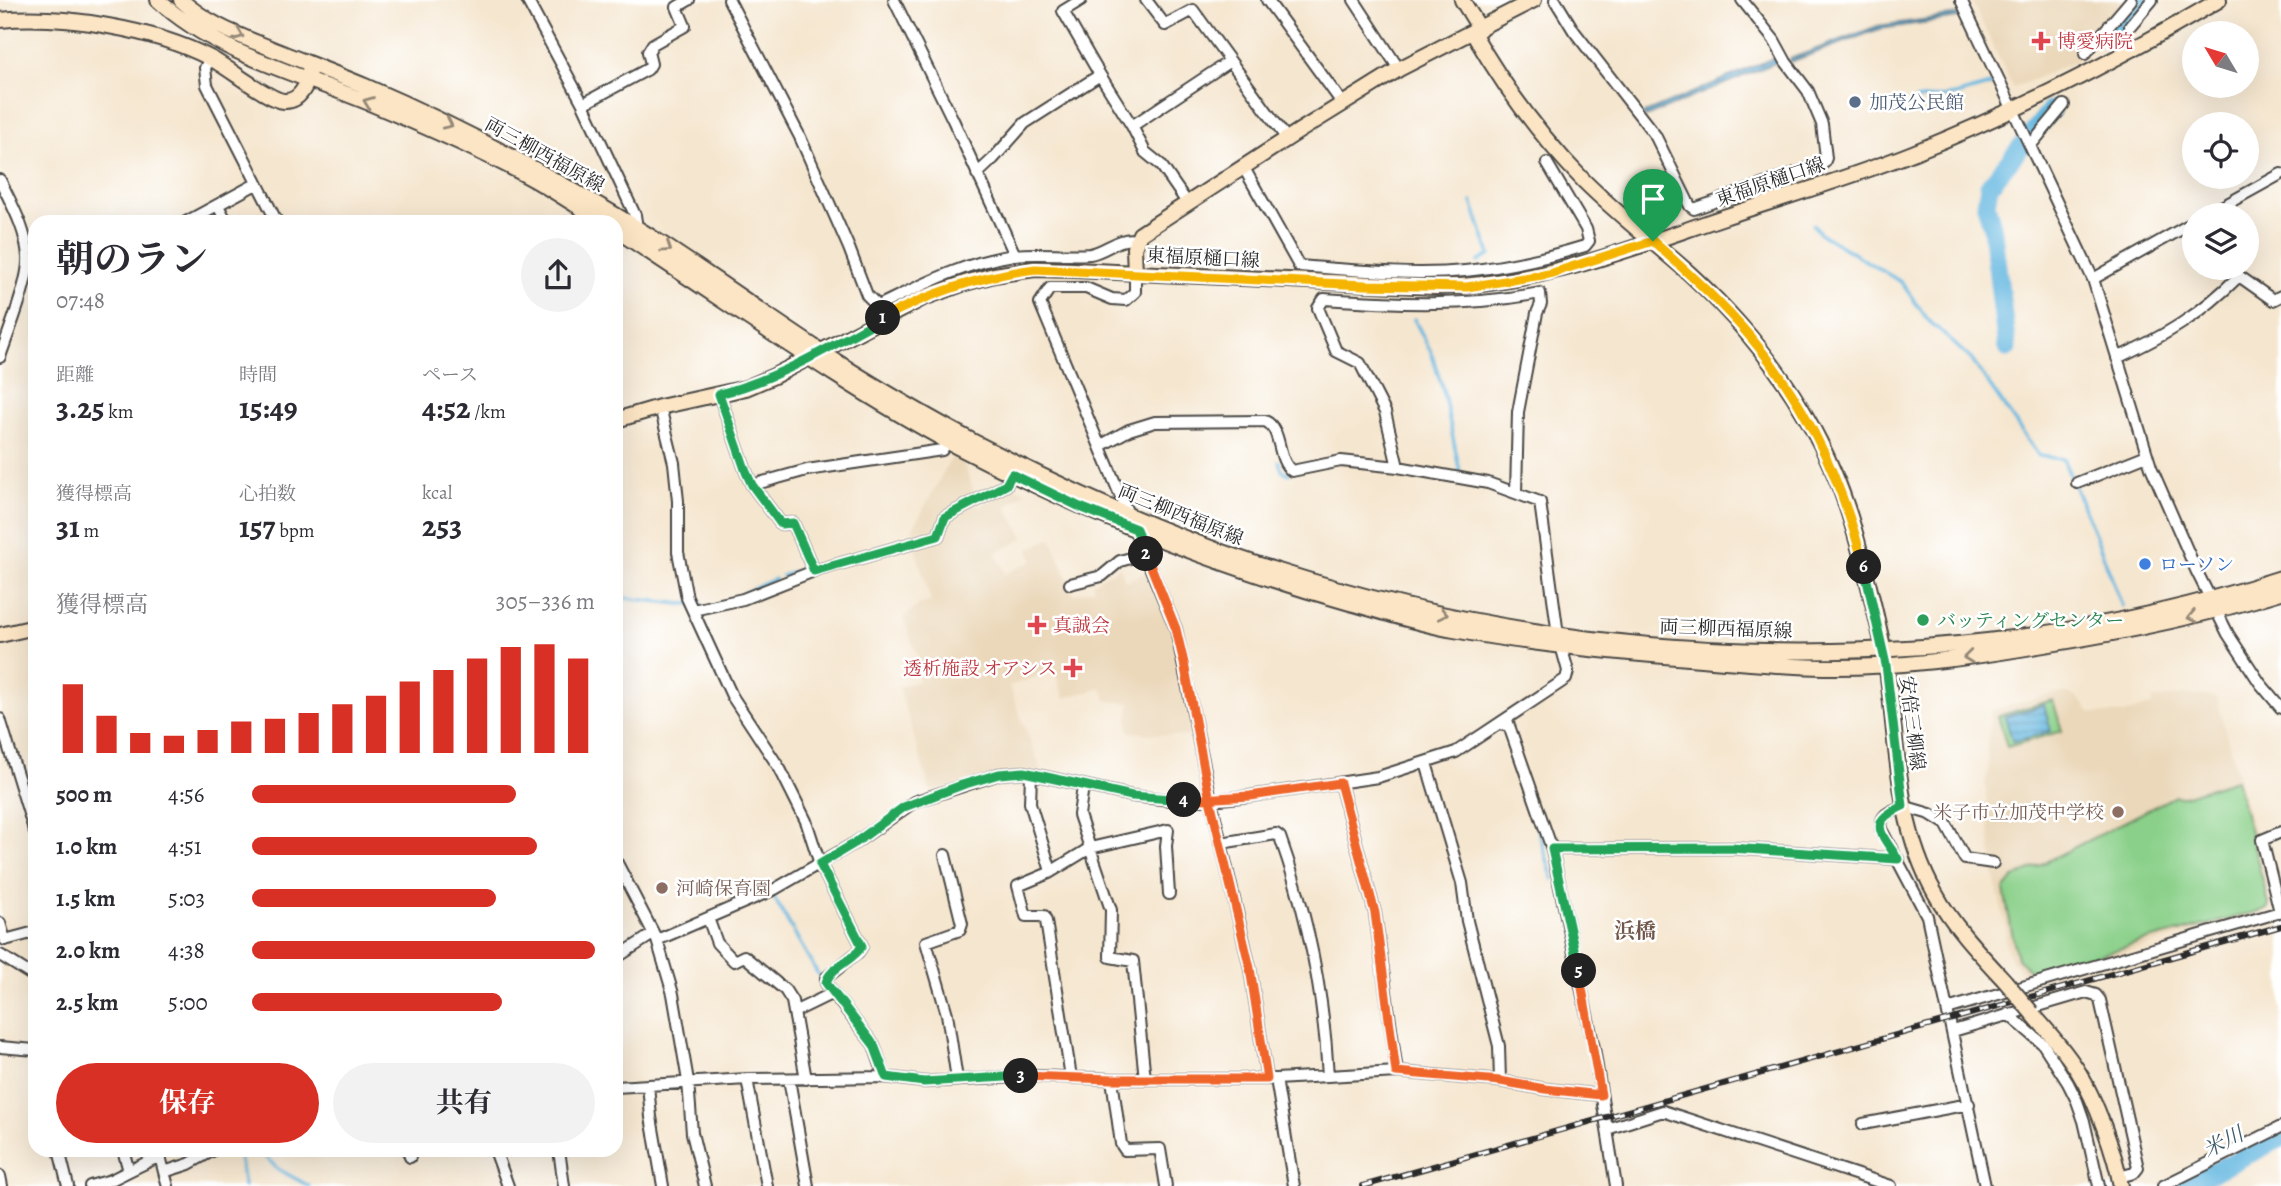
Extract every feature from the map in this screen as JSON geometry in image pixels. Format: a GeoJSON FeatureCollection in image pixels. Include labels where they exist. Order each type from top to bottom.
{"type":"FeatureCollection","features":[{"type":"Feature","properties":{"kind":"main road","name":"両三柳西福原線"},"geometry":{"type":"LineString","coordinates":[[158,0],[210,38],[308,80],[386,109],[535,180],[592,215]]}},
{"type":"Feature","properties":{"kind":"main road","name":"両三柳西福原線"},"geometry":{"type":"LineString","coordinates":[[181,0],[196,13],[228,31],[456,127],[615,215]]}},
{"type":"Feature","properties":{"kind":"main road","name":"安倍三柳線"},"geometry":{"type":"LineString","coordinates":[[1462,0],[1507,86],[1542,135],[1587,184],[1714,298],[1752,339],[1778,373],[1809,422],[1845,500],[1857,538],[1886,665],[1903,806],[1924,868],[1935,893],[1979,953],[2064,1051],[2086,1085],[2120,1181]]}},
{"type":"Feature","properties":{"kind":"main road","name":"東福原樋口線"},"geometry":{"type":"LineString","coordinates":[[1135,273],[1135,240],[1140,234],[1399,69],[1534,0]]}},
{"type":"Feature","properties":{"kind":"main road","name":"東福原樋口線"},"geometry":{"type":"LineString","coordinates":[[623,418],[746,388],[923,298],[994,275],[1035,269],[1467,287],[1549,274],[1913,153],[2014,110],[2142,46],[2219,0]]}},
{"type":"Feature","properties":{"kind":"main road"},"geometry":{"type":"LineString","coordinates":[[0,20],[26,18],[69,21],[161,39],[209,58],[274,99],[287,101],[303,91],[310,64]]}},
{"type":"Feature","properties":{"kind":"main road","name":"両三柳西福原線"},"geometry":{"type":"LineString","coordinates":[[623,220],[814,354],[973,441],[1129,515],[1279,572],[1392,603],[1560,640],[1647,655],[1825,667],[1886,665],[2005,652],[2119,633],[2214,606],[2281,578]]}},
{"type":"Feature","properties":{"kind":"main road","name":"両三柳西福原線"},"geometry":{"type":"LineString","coordinates":[[623,234],[948,441],[1080,507],[1183,549],[1284,584],[1451,630],[1717,650],[1883,648],[2006,638],[2087,627],[2281,592]]}},
{"type":"Feature","properties":{"kind":"main road"},"geometry":{"type":"LineString","coordinates":[[0,635],[28,629]]}},
{"type":"Feature","properties":{"kind":"street"},"geometry":{"type":"LineString","coordinates":[[527,0],[583,104],[635,215],[637,228]]}},
{"type":"Feature","properties":{"kind":"street"},"geometry":{"type":"LineString","coordinates":[[583,104],[648,69],[651,64],[648,52],[653,44],[685,26],[677,7],[689,0]]}},
{"type":"Feature","properties":{"kind":"street"},"geometry":{"type":"LineString","coordinates":[[729,0],[800,137],[867,295],[878,306],[943,275],[1015,255],[1093,253],[1128,239],[1135,240]]}},
{"type":"Feature","properties":{"kind":"street"},"geometry":{"type":"LineString","coordinates":[[894,0],[1015,255]]}},
{"type":"Feature","properties":{"kind":"street"},"geometry":{"type":"LineString","coordinates":[[1081,0],[1063,11],[1146,152],[1161,165],[1188,204]]}},
{"type":"Feature","properties":{"kind":"street"},"geometry":{"type":"LineString","coordinates":[[1146,0],[1165,25],[1193,10],[1287,139]]}},
{"type":"Feature","properties":{"kind":"street"},"geometry":{"type":"LineString","coordinates":[[1267,0],[1343,104]]}},
{"type":"Feature","properties":{"kind":"street"},"geometry":{"type":"LineString","coordinates":[[1354,0],[1399,69]]}},
{"type":"Feature","properties":{"kind":"street"},"geometry":{"type":"LineString","coordinates":[[1555,0],[1574,31],[1655,135],[1690,206],[1694,209],[1825,163],[1822,124],[1805,86],[1786,62],[1774,40],[1742,0]]}},
{"type":"Feature","properties":{"kind":"street"},"geometry":{"type":"LineString","coordinates":[[1961,0],[2093,279],[2147,455],[2196,569],[2228,634],[2260,683],[2281,708]]}},
{"type":"Feature","properties":{"kind":"street"},"geometry":{"type":"LineString","coordinates":[[2085,54],[2131,0]]}},
{"type":"Feature","properties":{"kind":"street"},"geometry":{"type":"LineString","coordinates":[[2130,26],[2152,0]]}},
{"type":"Feature","properties":{"kind":"street"},"geometry":{"type":"LineString","coordinates":[[209,58],[205,68],[207,85],[273,215]]}},
{"type":"Feature","properties":{"kind":"street"},"geometry":{"type":"LineString","coordinates":[[1132,126],[1230,61]]}},
{"type":"Feature","properties":{"kind":"street"},"geometry":{"type":"LineString","coordinates":[[976,174],[1025,123],[1100,75]]}},
{"type":"Feature","properties":{"kind":"street"},"geometry":{"type":"LineString","coordinates":[[2030,145],[2064,105]]}},
{"type":"Feature","properties":{"kind":"street"},"geometry":{"type":"LineString","coordinates":[[1244,168],[1299,266],[1463,271],[1521,263],[1586,246],[1589,234],[1546,163]]}},
{"type":"Feature","properties":{"kind":"street"},"geometry":{"type":"LineString","coordinates":[[1792,174],[1799,191]]}},
{"type":"Feature","properties":{"kind":"street"},"geometry":{"type":"LineString","coordinates":[[2229,203],[2281,174]]}},
{"type":"Feature","properties":{"kind":"street"},"geometry":{"type":"LineString","coordinates":[[0,180],[22,226],[28,254]]}},
{"type":"Feature","properties":{"kind":"street"},"geometry":{"type":"LineString","coordinates":[[200,215],[256,184]]}},
{"type":"Feature","properties":{"kind":"street"},"geometry":{"type":"LineString","coordinates":[[218,206],[223,215]]}},
{"type":"Feature","properties":{"kind":"street"},"geometry":{"type":"LineString","coordinates":[[2093,279],[2182,229]]}},
{"type":"Feature","properties":{"kind":"street"},"geometry":{"type":"LineString","coordinates":[[0,357],[28,263]]}},
{"type":"Feature","properties":{"kind":"street"},"geometry":{"type":"LineString","coordinates":[[1436,271],[1436,304]]}},
{"type":"Feature","properties":{"kind":"street"},"geometry":{"type":"LineString","coordinates":[[1135,273],[1135,292],[1126,300],[1112,299],[1086,288],[1050,288],[1040,303],[1176,629],[1210,800],[1250,968],[1294,1186]]}},
{"type":"Feature","properties":{"kind":"street"},"geometry":{"type":"LineString","coordinates":[[2117,358],[2175,328],[2210,305],[2230,280]]}},
{"type":"Feature","properties":{"kind":"street"},"geometry":{"type":"LineString","coordinates":[[2247,280],[2273,300],[2281,296]]}},
{"type":"Feature","properties":{"kind":"street"},"geometry":{"type":"LineString","coordinates":[[1398,467],[1385,412],[1360,363],[1336,351],[1318,308],[1324,299],[1436,304],[1507,299],[1540,293],[1541,304],[1518,412],[1516,493]]}},
{"type":"Feature","properties":{"kind":"street"},"geometry":{"type":"LineString","coordinates":[[719,394],[752,485],[781,524],[793,523],[814,571]]}},
{"type":"Feature","properties":{"kind":"street"},"geometry":{"type":"LineString","coordinates":[[660,407],[674,463],[678,501],[678,552],[687,598],[732,696],[780,769],[801,810],[820,864],[862,946],[826,978],[826,983],[874,1045],[886,1077]]}},
{"type":"Feature","properties":{"kind":"street"},"geometry":{"type":"LineString","coordinates":[[623,954],[655,937],[708,918],[775,888],[820,864],[914,802],[999,774],[1024,772],[1132,796],[1172,800],[1210,800],[1378,778],[1456,752],[1566,678],[1568,671],[1560,640],[1540,502],[1488,483],[1398,467],[1340,461],[1292,471],[1285,464],[1273,426],[1265,421],[1155,422],[1129,430],[1100,446]]}},
{"type":"Feature","properties":{"kind":"street"},"geometry":{"type":"LineString","coordinates":[[752,485],[807,470],[942,450],[948,441]]}},
{"type":"Feature","properties":{"kind":"street"},"geometry":{"type":"LineString","coordinates":[[2077,483],[2147,455]]}},
{"type":"Feature","properties":{"kind":"street"},"geometry":{"type":"LineString","coordinates":[[693,610],[743,599],[814,571],[938,532],[945,517],[1006,485],[1012,474]]}},
{"type":"Feature","properties":{"kind":"street"},"geometry":{"type":"LineString","coordinates":[[1070,584],[1102,576],[1120,561],[1145,554]]}},
{"type":"Feature","properties":{"kind":"street"},"geometry":{"type":"LineString","coordinates":[[0,720],[28,792]]}},
{"type":"Feature","properties":{"kind":"street"},"geometry":{"type":"LineString","coordinates":[[1502,723],[1508,723],[1552,849],[1574,946],[1616,1186]]}},
{"type":"Feature","properties":{"kind":"street"},"geometry":{"type":"LineString","coordinates":[[1426,764],[1462,883],[1467,921],[1499,1046],[1500,1081]]}},
{"type":"Feature","properties":{"kind":"street"},"geometry":{"type":"LineString","coordinates":[[1031,775],[1030,803],[1051,871]]}},
{"type":"Feature","properties":{"kind":"street"},"geometry":{"type":"LineString","coordinates":[[1340,783],[1375,913],[1396,1072]]}},
{"type":"Feature","properties":{"kind":"street"},"geometry":{"type":"LineString","coordinates":[[1083,786],[1079,815],[1111,909],[1110,957],[1133,961],[1145,1079]]}},
{"type":"Feature","properties":{"kind":"street"},"geometry":{"type":"LineString","coordinates":[[1985,1186],[1927,916],[1881,829],[1880,821],[1884,814],[1903,806],[1930,814],[1946,824],[1965,859],[1993,863]]}},
{"type":"Feature","properties":{"kind":"street"},"geometry":{"type":"LineString","coordinates":[[1071,1077],[1046,921],[1044,916],[1026,916],[1018,886],[1051,871],[1090,848],[1168,830],[1166,846],[1169,894]]}},
{"type":"Feature","properties":{"kind":"street"},"geometry":{"type":"LineString","coordinates":[[1947,1009],[2280,912],[2262,840],[2281,832]]}},
{"type":"Feature","properties":{"kind":"street"},"geometry":{"type":"LineString","coordinates":[[1221,843],[1276,834],[1280,837],[1308,933],[1325,1027],[1328,1076]]}},
{"type":"Feature","properties":{"kind":"street"},"geometry":{"type":"LineString","coordinates":[[1552,849],[1731,848],[1898,859]]}},
{"type":"Feature","properties":{"kind":"street"},"geometry":{"type":"LineString","coordinates":[[945,855],[962,924],[960,930],[926,942],[947,1014],[957,1079]]}},
{"type":"Feature","properties":{"kind":"street"},"geometry":{"type":"LineString","coordinates":[[623,875],[655,937],[673,994],[688,1081],[692,1133],[705,1186]]}},
{"type":"Feature","properties":{"kind":"street"},"geometry":{"type":"LineString","coordinates":[[708,918],[717,943],[734,961],[744,956],[785,990],[792,1001],[806,1079]]}},
{"type":"Feature","properties":{"kind":"street"},"geometry":{"type":"LineString","coordinates":[[0,923],[5,940],[28,934]]}},
{"type":"Feature","properties":{"kind":"street"},"geometry":{"type":"LineString","coordinates":[[0,955],[28,972]]}},
{"type":"Feature","properties":{"kind":"street"},"geometry":{"type":"LineString","coordinates":[[1953,1031],[2085,992],[2096,995],[2100,1000],[2138,1168],[2120,1181]]}},
{"type":"Feature","properties":{"kind":"street"},"geometry":{"type":"LineString","coordinates":[[794,1012],[833,993]]}},
{"type":"Feature","properties":{"kind":"street"},"geometry":{"type":"LineString","coordinates":[[2008,1014],[2043,1044],[2068,1083],[2084,1121],[2099,1186]]}},
{"type":"Feature","properties":{"kind":"street"},"geometry":{"type":"LineString","coordinates":[[0,1047],[28,1051]]}},
{"type":"Feature","properties":{"kind":"street"},"geometry":{"type":"LineString","coordinates":[[623,1087],[747,1079],[886,1077],[924,1082],[1034,1076],[1271,1079],[1396,1072],[1500,1081],[1601,1095]]}},
{"type":"Feature","properties":{"kind":"street"},"geometry":{"type":"LineString","coordinates":[[747,1079],[767,1186]]}},
{"type":"Feature","properties":{"kind":"street"},"geometry":{"type":"LineString","coordinates":[[789,1079],[808,1186]]}},
{"type":"Feature","properties":{"kind":"street"},"geometry":{"type":"LineString","coordinates":[[1112,1079],[1121,1144],[1125,1150],[1132,1152],[1160,1149],[1166,1186]]}},
{"type":"Feature","properties":{"kind":"street"},"geometry":{"type":"LineString","coordinates":[[648,1086],[650,1117],[663,1186]]}},
{"type":"Feature","properties":{"kind":"street"},"geometry":{"type":"LineString","coordinates":[[1863,1124],[1969,1104]]}},
{"type":"Feature","properties":{"kind":"street"},"geometry":{"type":"LineString","coordinates":[[1607,1129],[1663,1111],[1891,1186]]}},
{"type":"Feature","properties":{"kind":"street"},"geometry":{"type":"LineString","coordinates":[[2163,1186],[2281,1128]]}},
{"type":"Feature","properties":{"kind":"street"},"geometry":{"type":"LineString","coordinates":[[61,1157],[68,1186]]}},
{"type":"Feature","properties":{"kind":"street"},"geometry":{"type":"LineString","coordinates":[[125,1157],[129,1171]]}},
{"type":"Feature","properties":{"kind":"street"},"geometry":{"type":"LineString","coordinates":[[90,1186],[111,1180],[152,1157]]}},
{"type":"Feature","properties":{"kind":"street"},"geometry":{"type":"LineString","coordinates":[[160,1157],[168,1186]]}},
{"type":"Feature","properties":{"kind":"street"},"geometry":{"type":"LineString","coordinates":[[164,1172],[202,1157]]}},
{"type":"Feature","properties":{"kind":"street"},"geometry":{"type":"LineString","coordinates":[[498,1157],[508,1186]]}},
{"type":"Feature","properties":{"kind":"street"},"geometry":{"type":"LineString","coordinates":[[560,1157],[564,1186]]}},
{"type":"Feature","properties":{"kind":"street"},"geometry":{"type":"LineString","coordinates":[[0,1176],[2,1186]]}},
{"type":"Feature","properties":{"kind":"shaded area","name":"博愛病院"},"geometry":{"type":"Polygon","coordinates":[[[1971,0],[2127,0],[2076,61],[2013,88],[1971,0]]]}},
{"type":"Feature","properties":{"kind":"shaded area","name":"真誠会"},"geometry":{"type":"Polygon","coordinates":[[[953,455],[963,461],[979,507],[1014,487],[1026,492],[1006,507],[1024,538],[996,553],[1005,574],[1033,561],[1029,549],[1051,538],[1074,594],[1094,589],[1092,583],[1120,567],[1125,581],[1148,572],[1172,632],[1195,737],[1130,732],[1128,720],[1131,703],[1107,701],[1102,688],[1064,698],[1054,671],[1009,686],[1043,774],[1029,771],[930,790],[899,687],[919,681],[915,667],[921,665],[903,618],[920,604],[931,602],[914,544],[917,543],[913,528],[953,455]]]}},
{"type":"Feature","properties":{"kind":"shaded area","name":"米子市立加茂中学校"},"geometry":{"type":"Polygon","coordinates":[[[2055,693],[2068,693],[2078,698],[2091,713],[2124,714],[2153,705],[2152,699],[2186,695],[2216,697],[2256,841],[2271,904],[2269,910],[2030,981],[2010,959],[2005,941],[2006,928],[1993,872],[1985,782],[1989,768],[1987,751],[1991,710],[2055,693]]]}},
{"type":"Feature","properties":{"kind":"green space"},"geometry":{"type":"Polygon","coordinates":[[[2053,700],[2062,731],[2007,747],[1998,716],[2053,700]]]}},
{"type":"Feature","properties":{"kind":"green space"},"geometry":{"type":"Polygon","coordinates":[[[2236,780],[2269,904],[2268,909],[2141,942],[2035,975],[2017,959],[2004,890],[2014,878],[2175,796],[2180,797],[2236,780]]]}},
{"type":"Feature","properties":{"kind":"water"},"geometry":{"type":"Polygon","coordinates":[[[1959,15],[1957,18],[1879,29],[1790,62],[1790,59],[1878,26],[1959,15]]]}},
{"type":"Feature","properties":{"kind":"water"},"geometry":{"type":"Polygon","coordinates":[[[1776,57],[1780,58],[1779,61],[1645,117],[1643,114],[1776,57]]]}},
{"type":"Feature","properties":{"kind":"water"},"geometry":{"type":"Polygon","coordinates":[[[2044,705],[2051,731],[2013,742],[2005,717],[2044,705]]]}},
{"type":"Feature","properties":{"kind":"waterway"},"geometry":{"type":"LineString","coordinates":[[2117,31],[2142,0]]}},
{"type":"Feature","properties":{"kind":"waterway"},"geometry":{"type":"LineString","coordinates":[[1916,100],[1956,95],[1994,84]]}},
{"type":"Feature","properties":{"kind":"waterway"},"geometry":{"type":"LineString","coordinates":[[2007,348],[1992,226],[1986,205],[1989,186],[2051,110]]}},
{"type":"Feature","properties":{"kind":"waterway"},"geometry":{"type":"LineString","coordinates":[[1472,202],[1490,255],[1478,262]]}},
{"type":"Feature","properties":{"kind":"waterway"},"geometry":{"type":"LineString","coordinates":[[1813,225],[1821,234],[1901,282],[1928,320],[1971,359],[2039,456],[2063,459],[2122,606]]}},
{"type":"Feature","properties":{"kind":"waterway"},"geometry":{"type":"LineString","coordinates":[[1414,319],[1431,352],[1443,390],[1461,477]]}},
{"type":"Feature","properties":{"kind":"waterway"},"geometry":{"type":"LineString","coordinates":[[1279,462],[1282,470],[1289,474]]}},
{"type":"Feature","properties":{"kind":"waterway"},"geometry":{"type":"LineString","coordinates":[[782,576],[804,569]]}},
{"type":"Feature","properties":{"kind":"waterway"},"geometry":{"type":"LineString","coordinates":[[742,594],[775,579]]}},
{"type":"Feature","properties":{"kind":"waterway"},"geometry":{"type":"LineString","coordinates":[[623,598],[682,604],[701,603]]}},
{"type":"Feature","properties":{"kind":"waterway"},"geometry":{"type":"LineString","coordinates":[[1513,753],[1521,776]]}},
{"type":"Feature","properties":{"kind":"waterway"},"geometry":{"type":"LineString","coordinates":[[1524,783],[1553,879]]}},
{"type":"Feature","properties":{"kind":"waterway"},"geometry":{"type":"LineString","coordinates":[[772,894],[823,983]]}},
{"type":"Feature","properties":{"kind":"waterway","name":"米川"},"geometry":{"type":"LineString","coordinates":[[2185,1186],[2281,1138]]}},
{"type":"Feature","properties":{"kind":"waterway"},"geometry":{"type":"LineString","coordinates":[[239,1157],[244,1186]]}},
{"type":"Feature","properties":{"kind":"waterway"},"geometry":{"type":"LineString","coordinates":[[265,1157],[278,1169],[309,1186]]}},
{"type":"Feature","properties":{"kind":"railway"},"geometry":{"type":"LineString","coordinates":[[1363,1186],[2281,926]]}},
{"type":"Feature","properties":{"kind":"place","name":"博愛病院"},"geometry":{"type":"Point","coordinates":[2041,41]}},
{"type":"Feature","properties":{"kind":"place","name":"加茂公民館"},"geometry":{"type":"Point","coordinates":[1855,102]}},
{"type":"Feature","properties":{"kind":"place","name":"ローソン"},"geometry":{"type":"Point","coordinates":[2145,564]}},
{"type":"Feature","properties":{"kind":"place","name":"バッティングセンター"},"geometry":{"type":"Point","coordinates":[1923,620]}},
{"type":"Feature","properties":{"kind":"place","name":"真誠会"},"geometry":{"type":"Point","coordinates":[1037,625]}},
{"type":"Feature","properties":{"kind":"place","name":"透析施設 オアシス"},"geometry":{"type":"Point","coordinates":[1073,668]}},
{"type":"Feature","properties":{"kind":"place","name":"米子市立加茂中学校"},"geometry":{"type":"Point","coordinates":[2118,812]}},
{"type":"Feature","properties":{"kind":"place","name":"河崎保育園"},"geometry":{"type":"Point","coordinates":[662,888]}},
{"type":"Feature","properties":{"kind":"district","name":"浜橋"},"geometry":{"type":"Point","coordinates":[1635,931]}},
{"type":"Feature","properties":{"kind":"route"},"geometry":{"type":"LineString","coordinates":[[1653,241],[1549,274],[1467,287],[1365,285],[1035,269],[994,275],[923,298],[774,376],[746,388],[719,394],[752,485],[781,524],[793,523],[814,571],[938,536],[945,517],[1006,485],[1012,474],[1080,507],[1136,529],[1176,629],[1210,800],[1250,968],[1267,1079],[1034,1076],[924,1082],[886,1077],[874,1045],[826,983],[826,978],[862,946],[820,864],[855,843],[904,807],[999,774],[1024,772],[1132,796],[1172,800],[1210,800],[1250,796],[1340,783],[1375,913],[1396,1072],[1500,1081],[1601,1095],[1574,946],[1552,849],[1731,848],[1898,859],[1889,847],[1880,821],[1884,814],[1903,806],[1886,665],[1857,538],[1845,500],[1809,422],[1771,363],[1714,298],[1653,241]]}}]}
